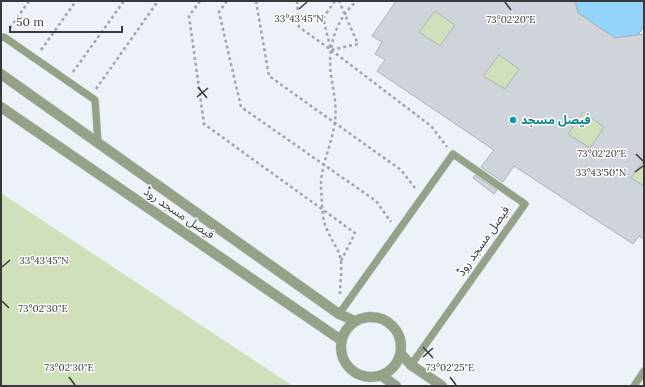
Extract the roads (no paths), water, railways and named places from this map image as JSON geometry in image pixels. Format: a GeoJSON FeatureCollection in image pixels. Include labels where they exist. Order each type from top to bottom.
{"type":"FeatureCollection","features":[{"type":"Feature","properties":{"kind":"street","name":"فیصل مسجد روڈ"},"geometry":{"type":"LineString","coordinates":[[1,74],[339,314],[355,321]]}},
{"type":"Feature","properties":{"kind":"street","name":"فیصل مسجد روڈ"},"geometry":{"type":"LineString","coordinates":[[1,107],[341,340]]}},
{"type":"Feature","properties":{"kind":"street"},"geometry":{"type":"LineString","coordinates":[[375,317],[385,320],[393,326],[400,339],[401,354],[397,363],[390,371],[382,376],[368,377],[355,373],[348,367],[343,359],[341,340],[344,333],[355,321],[375,317]]}},
{"type":"Feature","properties":{"kind":"street"},"geometry":{"type":"LineString","coordinates":[[401,354],[411,365],[442,386]]}},
{"type":"Feature","properties":{"kind":"street"},"geometry":{"type":"LineString","coordinates":[[382,376],[396,386]]}},
{"type":"Feature","properties":{"kind":"lane"},"geometry":{"type":"LineString","coordinates":[[3,38],[35,58],[95,100],[98,142]]}},
{"type":"Feature","properties":{"kind":"lane","name":"فیصل مسجد روڈ"},"geometry":{"type":"LineString","coordinates":[[339,314],[453,154],[525,204],[411,365]]}},
{"type":"Feature","properties":{"kind":"lane"},"geometry":{"type":"LineString","coordinates":[[634,386],[644,371]]}},
{"type":"Feature","properties":{"kind":"water"},"geometry":{"type":"Polygon","coordinates":[[[575,1],[644,1],[644,26],[638,35],[615,38],[578,13],[575,1]]]}},
{"type":"Feature","properties":{"kind":"place","name":"فیصل مسجد"},"geometry":{"type":"Point","coordinates":[513,120]}}]}
